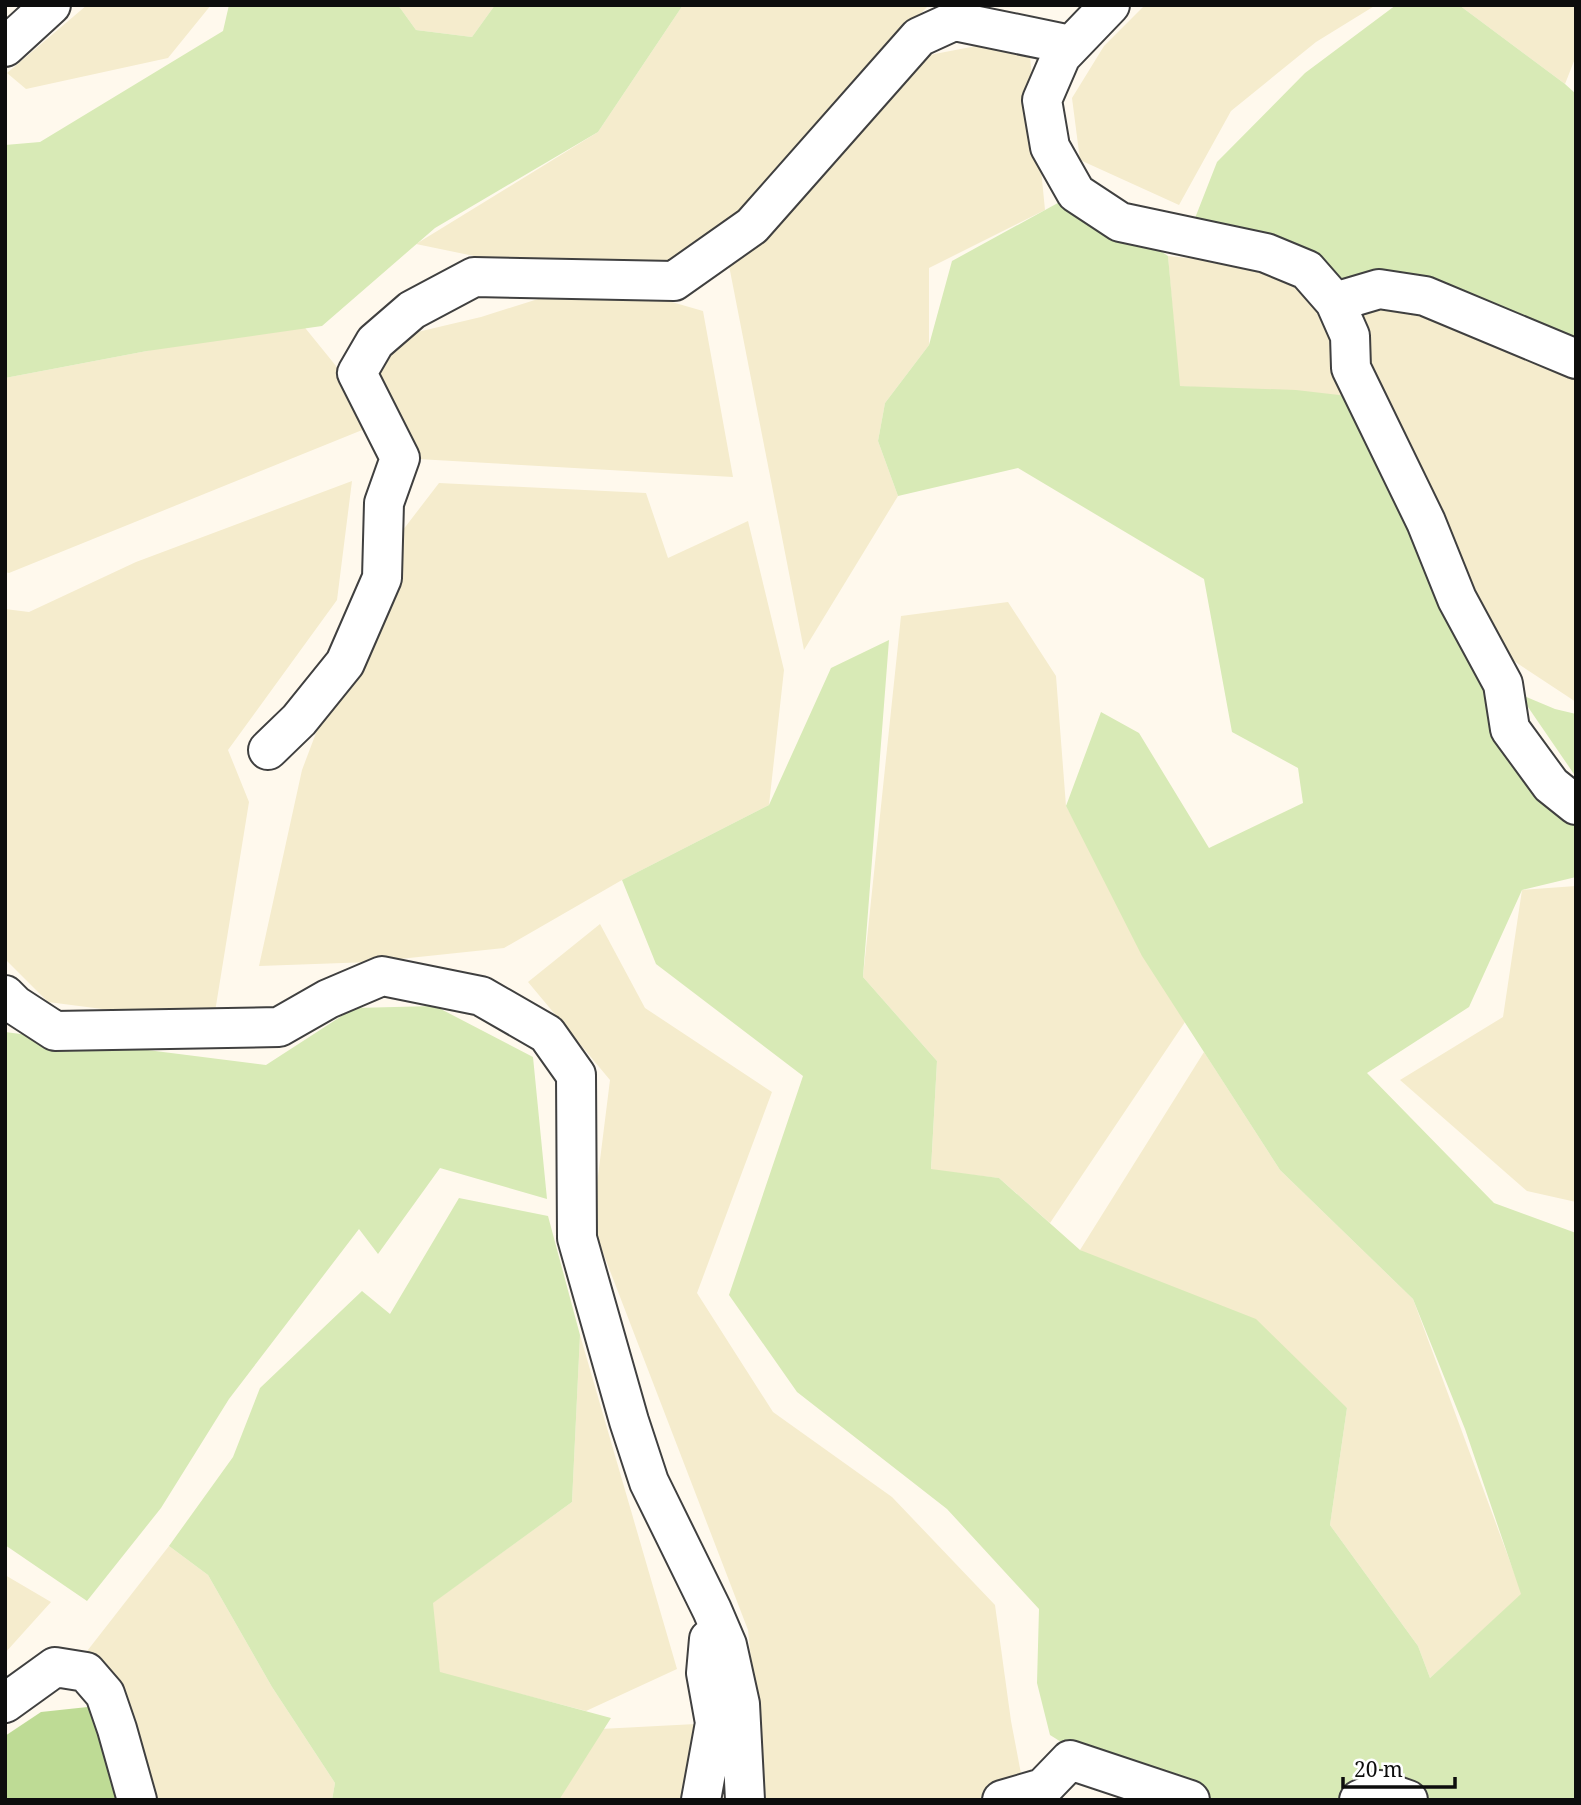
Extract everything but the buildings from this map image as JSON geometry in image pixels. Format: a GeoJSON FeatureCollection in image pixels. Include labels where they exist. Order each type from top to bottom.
{"type":"FeatureCollection","features":[{"type":"Feature","properties":{"kind":"street"},"geometry":{"type":"LineString","coordinates":[[5,47],[51,5]]}},
{"type":"Feature","properties":{"kind":"street"},"geometry":{"type":"LineString","coordinates":[[1110,5],[1061,56],[1042,100],[1050,147],[1076,193],[1119,222],[1266,253],[1297,265],[1307,270],[1335,302],[1350,335],[1351,368],[1426,522],[1457,599],[1503,684],[1510,729],[1550,785],[1576,805]]}},
{"type":"Feature","properties":{"kind":"street"},"geometry":{"type":"LineString","coordinates":[[268,750],[299,720],[345,663],[382,578],[384,503],[400,458],[357,373],[374,342],[412,310],[474,277],[674,281],[752,226],[919,37],[954,21],[1071,45]]}},
{"type":"Feature","properties":{"kind":"street"},"geometry":{"type":"LineString","coordinates":[[1335,302],[1379,289],[1425,296],[1576,359]]}},
{"type":"Feature","properties":{"kind":"street"},"geometry":{"type":"LineString","coordinates":[[5,995],[15,1005],[55,1031],[279,1027],[328,999],[382,976],[481,996],[547,1034],[576,1075],[578,1238],[629,1421],[649,1482],[712,1609],[727,1646],[740,1704],[744,1800]]}},
{"type":"Feature","properties":{"kind":"street"},"geometry":{"type":"LineString","coordinates":[[702,1800],[715,1723],[706,1673],[712,1609]]}},
{"type":"Feature","properties":{"kind":"street"},"geometry":{"type":"LineString","coordinates":[[5,1703],[55,1667],[86,1672],[105,1695],[137,1800]]}},
{"type":"Feature","properties":{"kind":"street"},"geometry":{"type":"LineString","coordinates":[[1002,1800],[1047,1794],[1070,1760],[1190,1800]]}},
{"type":"Feature","properties":{"kind":"street"},"geometry":{"type":"LineString","coordinates":[[1359,1800],[1380,1790],[1408,1800]]}},
{"type":"Feature","properties":{"kind":"shaded area"},"geometry":{"type":"Polygon","coordinates":[[[87,5],[211,5],[168,58],[26,89],[7,73],[87,5]]]}},
{"type":"Feature","properties":{"kind":"shaded area"},"geometry":{"type":"Polygon","coordinates":[[[398,5],[495,5],[472,37],[416,30],[398,5]]]}},
{"type":"Feature","properties":{"kind":"shaded area"},"geometry":{"type":"Polygon","coordinates":[[[683,5],[929,5],[888,47],[898,61],[1028,36],[1045,210],[929,268],[929,345],[885,403],[878,441],[898,496],[804,650],[725,245],[599,281],[703,311],[733,477],[400,458],[382,422],[9,573],[5,572],[5,378],[147,351],[289,308],[379,419],[375,342],[481,317],[595,281],[416,244],[598,132],[683,5]]]}},
{"type":"Feature","properties":{"kind":"shaded area"},"geometry":{"type":"Polygon","coordinates":[[[1145,5],[1376,5],[1316,42],[1231,111],[1179,205],[1080,160],[1072,98],[1104,46],[1145,5]]]}},
{"type":"Feature","properties":{"kind":"shaded area"},"geometry":{"type":"Polygon","coordinates":[[[1459,5],[1576,5],[1576,56],[1565,84],[1459,5]]]}},
{"type":"Feature","properties":{"kind":"shaded area"},"geometry":{"type":"Polygon","coordinates":[[[1168,256],[1307,270],[1365,398],[1179,386],[1168,256]]]}},
{"type":"Feature","properties":{"kind":"shaded area"},"geometry":{"type":"Polygon","coordinates":[[[1379,289],[1576,359],[1576,702],[1479,638],[1350,336],[1379,289]]]}},
{"type":"Feature","properties":{"kind":"shaded area"},"geometry":{"type":"Polygon","coordinates":[[[352,481],[337,600],[228,750],[249,802],[214,1018],[172,1018],[48,1002],[5,959],[5,609],[29,612],[136,562],[352,481]]]}},
{"type":"Feature","properties":{"kind":"shaded area"},"geometry":{"type":"Polygon","coordinates":[[[439,483],[646,493],[668,558],[748,521],[784,670],[769,805],[622,880],[504,948],[371,962],[259,966],[302,770],[383,556],[439,483]]]}},
{"type":"Feature","properties":{"kind":"shaded area"},"geometry":{"type":"Polygon","coordinates":[[[1008,602],[1056,676],[1066,806],[1185,1022],[1050,1223],[999,1178],[931,1170],[937,1061],[863,977],[901,616],[1008,602]]]}},
{"type":"Feature","properties":{"kind":"shaded area"},"geometry":{"type":"Polygon","coordinates":[[[1576,886],[1576,1202],[1527,1191],[1400,1080],[1503,1017],[1522,890],[1576,886]]]}},
{"type":"Feature","properties":{"kind":"shaded area"},"geometry":{"type":"Polygon","coordinates":[[[600,924],[645,1008],[772,1092],[697,1293],[773,1412],[892,1497],[995,1605],[1011,1721],[1026,1800],[766,1800],[748,1630],[592,1224],[610,1080],[528,982],[600,924]]]}},
{"type":"Feature","properties":{"kind":"shaded area"},"geometry":{"type":"Polygon","coordinates":[[[1204,1052],[1280,1170],[1413,1299],[1522,1594],[1430,1678],[1418,1646],[1330,1525],[1347,1408],[1080,1250],[1204,1052]]]}},
{"type":"Feature","properties":{"kind":"shaded area"},"geometry":{"type":"Polygon","coordinates":[[[580,1335],[677,1669],[586,1711],[440,1673],[432,1603],[572,1502],[580,1335]]]}},
{"type":"Feature","properties":{"kind":"shaded area"},"geometry":{"type":"Polygon","coordinates":[[[169,1546],[208,1575],[272,1687],[335,1783],[332,1800],[154,1800],[84,1655],[169,1546]]]}},
{"type":"Feature","properties":{"kind":"shaded area"},"geometry":{"type":"Polygon","coordinates":[[[5,1575],[51,1602],[5,1653],[5,1575]]]}},
{"type":"Feature","properties":{"kind":"shaded area"},"geometry":{"type":"Polygon","coordinates":[[[715,1723],[713,1800],[557,1800],[581,1730],[715,1723]]]}},
{"type":"Feature","properties":{"kind":"green space"},"geometry":{"type":"Polygon","coordinates":[[[229,5],[398,5],[416,30],[472,37],[495,5],[683,5],[598,132],[435,228],[322,326],[147,351],[5,378],[5,145],[40,142],[223,31],[229,5]]]}},
{"type":"Feature","properties":{"kind":"green space"},"geometry":{"type":"Polygon","coordinates":[[[1396,5],[1459,5],[1576,94],[1576,360],[1188,236],[1217,162],[1305,73],[1396,5]]]}},
{"type":"Feature","properties":{"kind":"green space"},"geometry":{"type":"Polygon","coordinates":[[[1076,193],[1168,256],[1180,386],[1296,390],[1365,398],[1550,802],[1576,813],[1576,877],[1522,890],[1469,1007],[1367,1073],[1494,1203],[1576,1233],[1576,1800],[1190,1800],[1114,1775],[1050,1735],[1037,1683],[1039,1609],[947,1509],[797,1392],[729,1295],[803,1076],[656,964],[622,880],[769,805],[831,668],[889,640],[863,977],[937,1061],[931,1169],[999,1178],[1080,1250],[1256,1319],[1347,1408],[1330,1525],[1418,1646],[1430,1678],[1521,1594],[1465,1429],[1413,1299],[1280,1170],[1142,956],[1066,806],[1101,712],[1139,733],[1209,848],[1303,803],[1298,768],[1232,732],[1204,579],[1018,468],[898,496],[878,441],[885,403],[929,345],[952,261],[1076,193]]]}},
{"type":"Feature","properties":{"kind":"green space"},"geometry":{"type":"Polygon","coordinates":[[[1519,694],[1555,709],[1576,714],[1576,777],[1519,694]]]}},
{"type":"Feature","properties":{"kind":"green space"},"geometry":{"type":"Polygon","coordinates":[[[435,1006],[533,1057],[547,1199],[440,1168],[378,1254],[359,1229],[229,1399],[161,1508],[87,1601],[5,1545],[5,1032],[266,1065],[354,1008],[435,1006]]]}},
{"type":"Feature","properties":{"kind":"green space"},"geometry":{"type":"Polygon","coordinates":[[[459,1198],[548,1216],[580,1335],[572,1502],[433,1603],[440,1672],[611,1718],[559,1800],[332,1800],[335,1783],[272,1687],[208,1575],[169,1546],[233,1457],[260,1388],[362,1291],[390,1314],[459,1198]]]}},
{"type":"Feature","properties":{"kind":"green space"},"geometry":{"type":"Polygon","coordinates":[[[97,1706],[120,1800],[5,1800],[5,1736],[41,1712],[97,1706]]]}}]}
